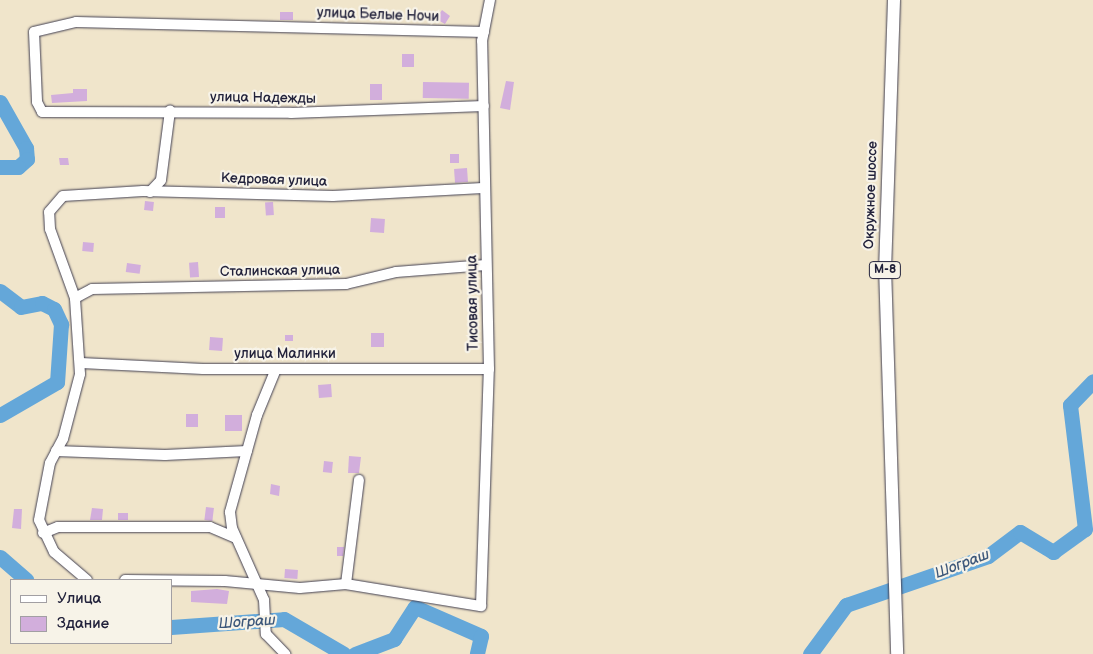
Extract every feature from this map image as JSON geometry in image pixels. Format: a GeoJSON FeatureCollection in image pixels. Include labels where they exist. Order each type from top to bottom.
{"type":"FeatureCollection","features":[{"type":"Feature","properties":{"kind":"main road","name":"Окружное шоссе"},"geometry":{"type":"LineString","coordinates":[[894,0],[885,257],[892,541],[897,654]]}},
{"type":"Feature","properties":{"kind":"street","name":"Тисовая улица"},"geometry":{"type":"LineString","coordinates":[[346,584],[481,606],[488,369],[483,188],[484,32],[490,0]]}},
{"type":"Feature","properties":{"kind":"street","name":"улица Белые Ночи"},"geometry":{"type":"LineString","coordinates":[[42,112],[37,102],[34,32],[76,22],[484,32]]}},
{"type":"Feature","properties":{"kind":"street","name":"улица Надежды"},"geometry":{"type":"LineString","coordinates":[[42,112],[170,111],[291,113],[484,106]]}},
{"type":"Feature","properties":{"kind":"street"},"geometry":{"type":"LineString","coordinates":[[150,192],[161,180],[170,111]]}},
{"type":"Feature","properties":{"kind":"street","name":"Кедровая улица"},"geometry":{"type":"LineString","coordinates":[[75,298],[50,229],[49,212],[63,196],[150,192],[334,196],[483,188]]}},
{"type":"Feature","properties":{"kind":"street","name":"Сталинская улица"},"geometry":{"type":"LineString","coordinates":[[75,298],[92,289],[346,284],[396,272],[486,265]]}},
{"type":"Feature","properties":{"kind":"street"},"geometry":{"type":"LineString","coordinates":[[75,298],[81,362],[43,492],[39,520],[44,533],[70,570],[85,579]]}},
{"type":"Feature","properties":{"kind":"street","name":"улица Малинки"},"geometry":{"type":"LineString","coordinates":[[81,362],[276,369],[488,369]]}},
{"type":"Feature","properties":{"kind":"street"},"geometry":{"type":"LineString","coordinates":[[276,369],[247,451],[230,512],[236,539],[257,585],[266,634],[285,654]]}},
{"type":"Feature","properties":{"kind":"street"},"geometry":{"type":"LineString","coordinates":[[56,451],[165,455],[247,451]]}},
{"type":"Feature","properties":{"kind":"street"},"geometry":{"type":"LineString","coordinates":[[172,582],[326,588],[346,584],[358,480]]}},
{"type":"Feature","properties":{"kind":"street"},"geometry":{"type":"LineString","coordinates":[[44,533],[58,527],[210,527],[236,539]]}},
{"type":"Feature","properties":{"kind":"building"},"geometry":{"type":"Polygon","coordinates":[[[442,10],[450,16],[445,24],[436,19],[442,10]]]}},
{"type":"Feature","properties":{"kind":"building"},"geometry":{"type":"Polygon","coordinates":[[[280,12],[293,12],[293,20],[280,20],[280,12]]]}},
{"type":"Feature","properties":{"kind":"building"},"geometry":{"type":"Polygon","coordinates":[[[402,54],[414,54],[414,67],[402,67],[402,54]]]}},
{"type":"Feature","properties":{"kind":"building"},"geometry":{"type":"Polygon","coordinates":[[[506,81],[514,82],[510,110],[500,108],[506,81]]]}},
{"type":"Feature","properties":{"kind":"building"},"geometry":{"type":"Polygon","coordinates":[[[423,82],[469,83],[469,99],[423,98],[423,82]]]}},
{"type":"Feature","properties":{"kind":"building"},"geometry":{"type":"Polygon","coordinates":[[[370,84],[382,84],[382,100],[370,100],[370,84]]]}},
{"type":"Feature","properties":{"kind":"building"},"geometry":{"type":"Polygon","coordinates":[[[73,89],[87,89],[87,101],[52,103],[51,95],[73,93],[73,89]]]}},
{"type":"Feature","properties":{"kind":"building"},"geometry":{"type":"Polygon","coordinates":[[[450,154],[459,154],[459,163],[450,163],[450,154]]]}},
{"type":"Feature","properties":{"kind":"building"},"geometry":{"type":"Polygon","coordinates":[[[59,158],[68,158],[69,165],[60,165],[59,158]]]}},
{"type":"Feature","properties":{"kind":"building"},"geometry":{"type":"Polygon","coordinates":[[[467,168],[468,182],[455,183],[454,169],[467,168]]]}},
{"type":"Feature","properties":{"kind":"building"},"geometry":{"type":"Polygon","coordinates":[[[145,201],[154,202],[153,211],[144,210],[145,201]]]}},
{"type":"Feature","properties":{"kind":"building"},"geometry":{"type":"Polygon","coordinates":[[[273,202],[274,215],[266,216],[265,203],[273,202]]]}},
{"type":"Feature","properties":{"kind":"building"},"geometry":{"type":"Polygon","coordinates":[[[215,207],[225,207],[225,218],[215,218],[215,207]]]}},
{"type":"Feature","properties":{"kind":"building"},"geometry":{"type":"Polygon","coordinates":[[[371,218],[385,219],[384,233],[370,232],[371,218]]]}},
{"type":"Feature","properties":{"kind":"building"},"geometry":{"type":"Polygon","coordinates":[[[83,242],[94,243],[93,252],[82,251],[83,242]]]}},
{"type":"Feature","properties":{"kind":"building"},"geometry":{"type":"Polygon","coordinates":[[[198,262],[199,277],[190,278],[189,263],[198,262]]]}},
{"type":"Feature","properties":{"kind":"building"},"geometry":{"type":"Polygon","coordinates":[[[127,263],[141,265],[140,274],[126,272],[127,263]]]}},
{"type":"Feature","properties":{"kind":"building"},"geometry":{"type":"Polygon","coordinates":[[[371,333],[384,333],[384,347],[371,347],[371,333]]]}},
{"type":"Feature","properties":{"kind":"building"},"geometry":{"type":"Polygon","coordinates":[[[285,335],[293,335],[293,341],[285,341],[285,335]]]}},
{"type":"Feature","properties":{"kind":"building"},"geometry":{"type":"Polygon","coordinates":[[[210,337],[223,338],[222,351],[209,350],[210,337]]]}},
{"type":"Feature","properties":{"kind":"building"},"geometry":{"type":"Polygon","coordinates":[[[331,384],[332,397],[319,398],[318,385],[331,384]]]}},
{"type":"Feature","properties":{"kind":"building"},"geometry":{"type":"Polygon","coordinates":[[[186,414],[198,414],[198,427],[186,427],[186,414]]]}},
{"type":"Feature","properties":{"kind":"building"},"geometry":{"type":"Polygon","coordinates":[[[225,415],[242,415],[242,431],[225,431],[225,415]]]}},
{"type":"Feature","properties":{"kind":"building"},"geometry":{"type":"Polygon","coordinates":[[[349,456],[361,457],[359,473],[348,473],[349,456]]]}},
{"type":"Feature","properties":{"kind":"building"},"geometry":{"type":"Polygon","coordinates":[[[324,461],[333,462],[332,473],[323,472],[324,461]]]}},
{"type":"Feature","properties":{"kind":"building"},"geometry":{"type":"Polygon","coordinates":[[[271,484],[280,486],[279,496],[270,494],[271,484]]]}},
{"type":"Feature","properties":{"kind":"building"},"geometry":{"type":"Polygon","coordinates":[[[206,507],[214,508],[212,521],[204,520],[206,507]]]}},
{"type":"Feature","properties":{"kind":"building"},"geometry":{"type":"Polygon","coordinates":[[[92,508],[103,509],[102,520],[90,520],[92,508]]]}},
{"type":"Feature","properties":{"kind":"building"},"geometry":{"type":"Polygon","coordinates":[[[14,509],[22,509],[21,529],[12,528],[14,509]]]}},
{"type":"Feature","properties":{"kind":"building"},"geometry":{"type":"Polygon","coordinates":[[[118,513],[128,513],[128,520],[118,520],[118,513]]]}},
{"type":"Feature","properties":{"kind":"building"},"geometry":{"type":"Polygon","coordinates":[[[337,547],[344,547],[343,556],[337,556],[337,547]]]}},
{"type":"Feature","properties":{"kind":"building"},"geometry":{"type":"Polygon","coordinates":[[[285,569],[298,570],[297,579],[284,578],[285,569]]]}},
{"type":"Feature","properties":{"kind":"building"},"geometry":{"type":"Polygon","coordinates":[[[217,589],[229,591],[227,604],[191,602],[191,591],[217,589]]]}},
{"type":"Feature","properties":{"kind":"waterway","name":"Шограш"},"geometry":{"type":"LineString","coordinates":[[0,102],[26,148],[27,159],[18,167],[0,167]]}},
{"type":"Feature","properties":{"kind":"waterway","name":"Шограш"},"geometry":{"type":"LineString","coordinates":[[0,291],[21,307],[42,303],[54,309],[61,324],[57,382],[0,415]]}},
{"type":"Feature","properties":{"kind":"waterway","name":"Шограш"},"geometry":{"type":"LineString","coordinates":[[810,654],[846,605],[988,556],[1020,532],[1053,552],[1085,529],[1070,405],[1093,381]]}},
{"type":"Feature","properties":{"kind":"waterway","name":"Шограш"},"geometry":{"type":"LineString","coordinates":[[0,557],[25,579]]}},
{"type":"Feature","properties":{"kind":"waterway","name":"Шограш"},"geometry":{"type":"LineString","coordinates":[[355,654],[394,639],[415,607],[481,636],[477,654]]}},
{"type":"Feature","properties":{"kind":"waterway","name":"Шограш"},"geometry":{"type":"LineString","coordinates":[[172,627],[284,619],[344,654]]}}]}
